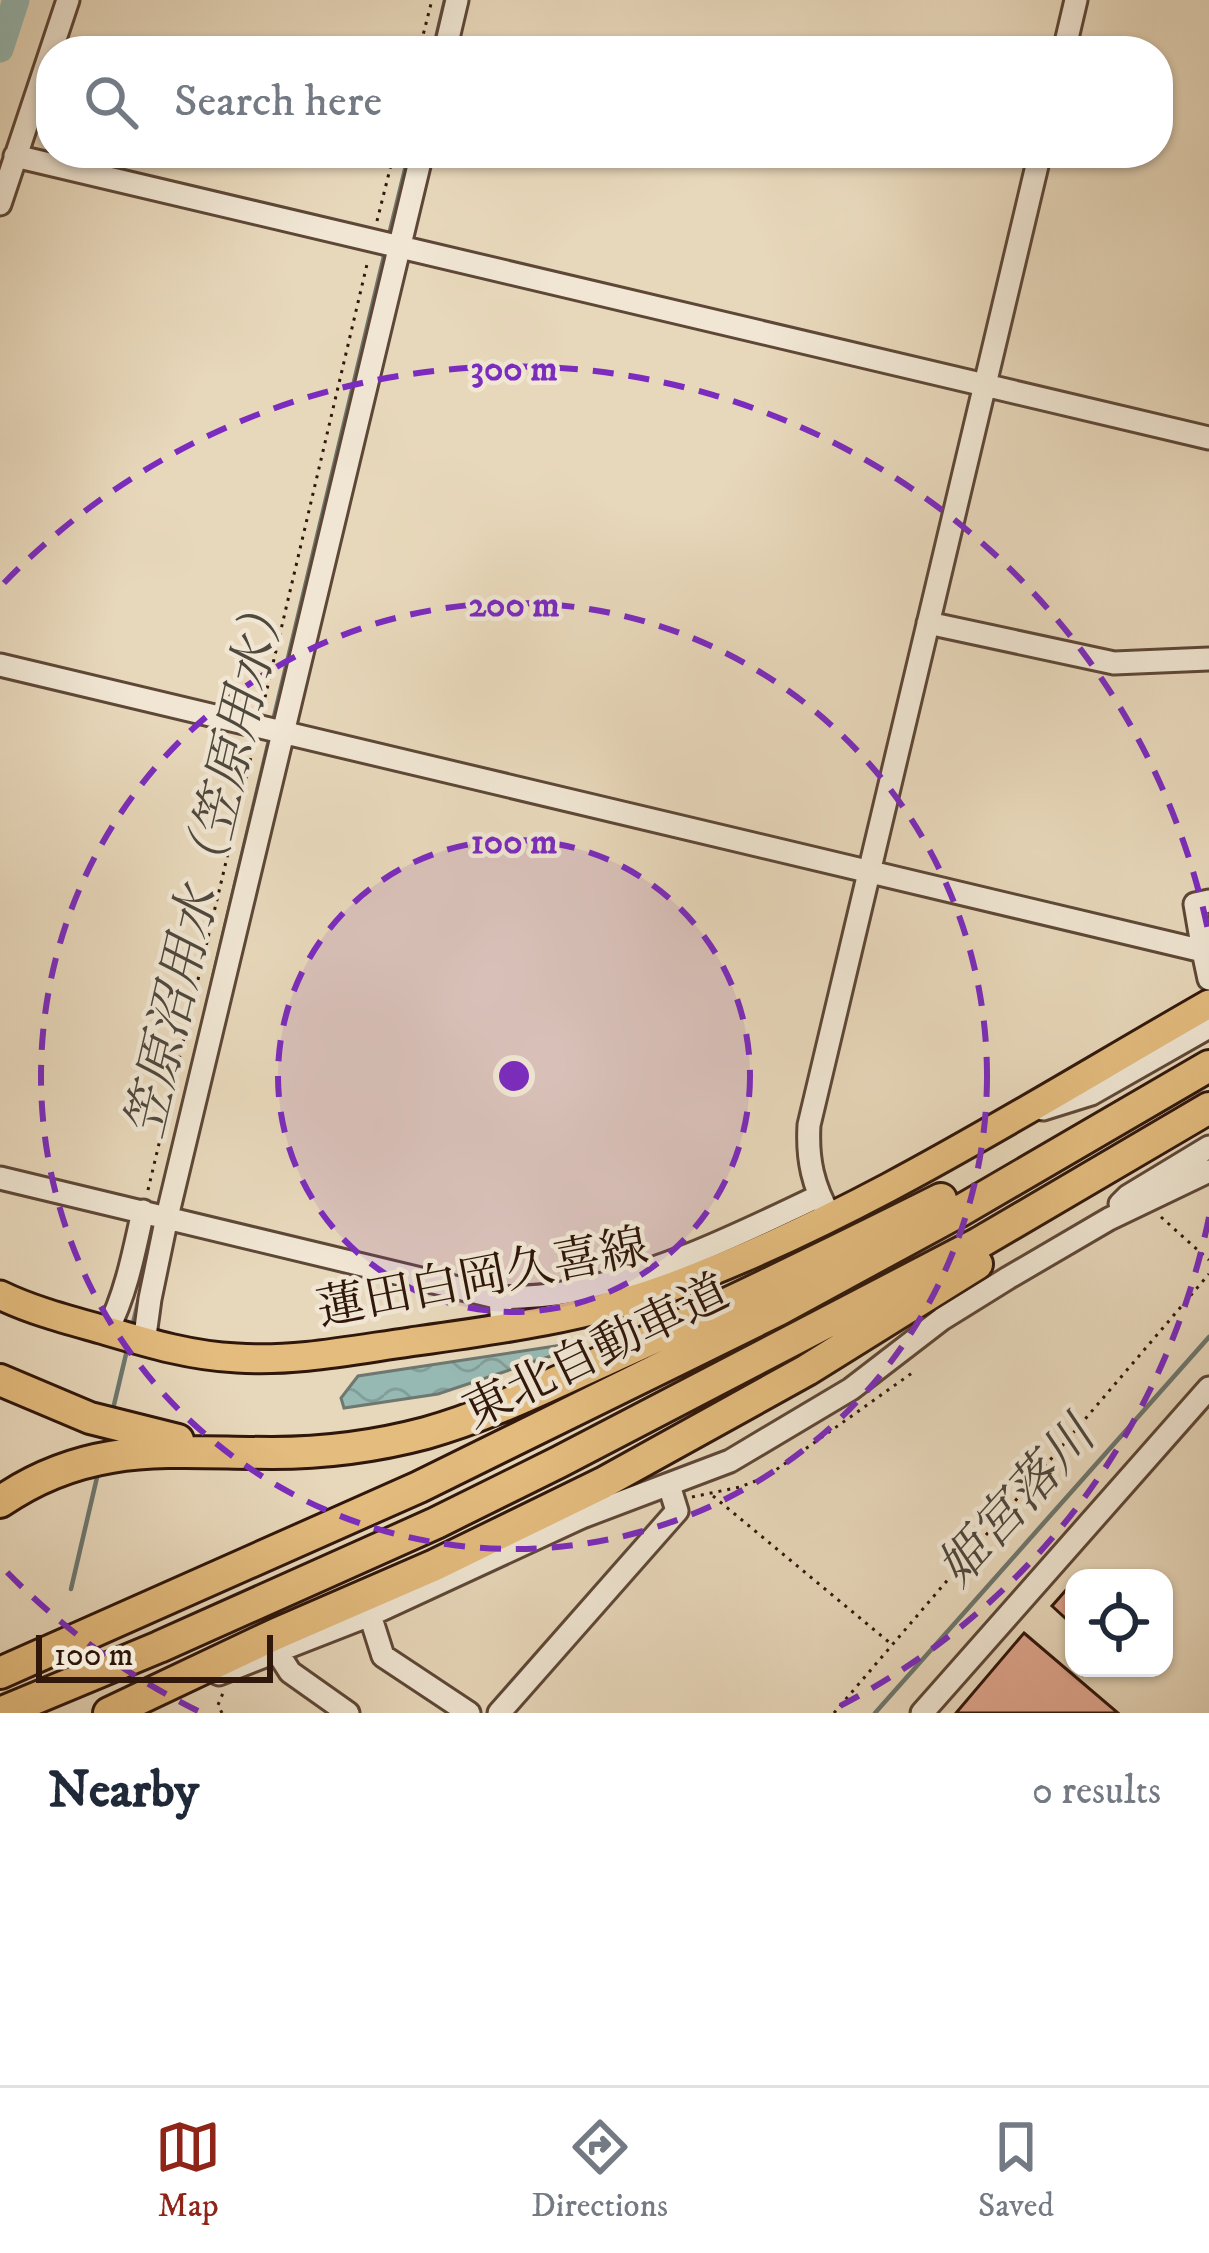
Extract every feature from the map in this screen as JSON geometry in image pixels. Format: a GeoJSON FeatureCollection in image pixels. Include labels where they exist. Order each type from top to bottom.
{"type":"FeatureCollection","features":[{"type":"Feature","properties":{"kind":"highway","name":"東北自動車道"},"geometry":{"type":"LineString","coordinates":[[0,1673],[303,1540],[778,1310],[1209,1066]]}},
{"type":"Feature","properties":{"kind":"highway","name":"東北自動車道"},"geometry":{"type":"LineString","coordinates":[[0,1713],[477,1503],[843,1316],[1209,1108]]}},
{"type":"Feature","properties":{"kind":"highway"},"geometry":{"type":"LineString","coordinates":[[0,1380],[136,1442],[243,1452],[308,1452],[425,1433],[466,1420],[690,1322],[957,1191],[1085,1140]]}},
{"type":"Feature","properties":{"kind":"highway"},"geometry":{"type":"LineString","coordinates":[[113,1713],[602,1483],[807,1370],[935,1291],[1102,1172]]}},
{"type":"Feature","properties":{"kind":"highway"},"geometry":{"type":"LineString","coordinates":[[0,1502],[42,1478],[136,1442]]}},
{"type":"Feature","properties":{"kind":"main road","name":"蓮田白岡久喜線"},"geometry":{"type":"LineString","coordinates":[[0,1295],[144,1343],[240,1359],[316,1355],[601,1309],[733,1262],[825,1206],[1020,1114],[1209,1004]]}},
{"type":"Feature","properties":{"kind":"street"},"geometry":{"type":"LineString","coordinates":[[56,36],[68,0]]}},
{"type":"Feature","properties":{"kind":"street"},"geometry":{"type":"LineString","coordinates":[[449,36],[457,0]]}},
{"type":"Feature","properties":{"kind":"street"},"geometry":{"type":"LineString","coordinates":[[1068,36],[1076,0]]}},
{"type":"Feature","properties":{"kind":"street"},"geometry":{"type":"LineString","coordinates":[[0,204],[36,94]]}},
{"type":"Feature","properties":{"kind":"street"},"geometry":{"type":"LineString","coordinates":[[15,156],[36,161]]}},
{"type":"Feature","properties":{"kind":"street"},"geometry":{"type":"LineString","coordinates":[[65,168],[1209,439]]}},
{"type":"Feature","properties":{"kind":"street"},"geometry":{"type":"LineString","coordinates":[[144,1343],[167,1217],[282,732],[386,245],[416,168]]}},
{"type":"Feature","properties":{"kind":"street"},"geometry":{"type":"LineString","coordinates":[[0,1178],[500,1298],[557,1294],[659,1266],[762,1224],[825,1206],[812,1177],[809,1126],[1037,168]]}},
{"type":"Feature","properties":{"kind":"street"},"geometry":{"type":"LineString","coordinates":[[928,623],[1114,663],[1209,659]]}},
{"type":"Feature","properties":{"kind":"street"},"geometry":{"type":"LineString","coordinates":[[0,665],[1203,951]]}},
{"type":"Feature","properties":{"kind":"street"},"geometry":{"type":"LineString","coordinates":[[1209,901],[1195,904],[1209,980]]}},
{"type":"Feature","properties":{"kind":"street"},"geometry":{"type":"LineString","coordinates":[[1020,1114],[1091,1094],[1209,1028]]}},
{"type":"Feature","properties":{"kind":"street"},"geometry":{"type":"LineString","coordinates":[[1109,1219],[1128,1196],[1209,1147]]}},
{"type":"Feature","properties":{"kind":"street"},"geometry":{"type":"LineString","coordinates":[[113,1713],[370,1615],[582,1517],[676,1492],[831,1401],[942,1319],[1109,1219],[1209,1171]]}},
{"type":"Feature","properties":{"kind":"street"},"geometry":{"type":"LineString","coordinates":[[107,1331],[132,1264],[143,1211]]}},
{"type":"Feature","properties":{"kind":"street"},"geometry":{"type":"LineString","coordinates":[[500,1298],[502,1328]]}},
{"type":"Feature","properties":{"kind":"street"},"geometry":{"type":"LineString","coordinates":[[922,1713],[1209,1388]]}},
{"type":"Feature","properties":{"kind":"street"},"geometry":{"type":"LineString","coordinates":[[500,1713],[677,1511],[676,1492]]}},
{"type":"Feature","properties":{"kind":"street"},"geometry":{"type":"LineString","coordinates":[[370,1615],[383,1656],[469,1713]]}},
{"type":"Feature","properties":{"kind":"street"},"geometry":{"type":"LineString","coordinates":[[278,1653],[290,1672],[347,1713]]}},
{"type":"Feature","properties":{"kind":"path"},"geometry":{"type":"LineString","coordinates":[[423,36],[432,0]]}},
{"type":"Feature","properties":{"kind":"path"},"geometry":{"type":"LineString","coordinates":[[143,1211],[258,727],[386,245],[393,168]]}},
{"type":"Feature","properties":{"kind":"path"},"geometry":{"type":"LineString","coordinates":[[1147,1202],[1209,1260]]}},
{"type":"Feature","properties":{"kind":"path"},"geometry":{"type":"LineString","coordinates":[[833,1713],[1209,1274]]}},
{"type":"Feature","properties":{"kind":"path"},"geometry":{"type":"LineString","coordinates":[[676,1492],[711,1495],[766,1477],[912,1373]]}},
{"type":"Feature","properties":{"kind":"path"},"geometry":{"type":"LineString","coordinates":[[711,1495],[892,1645]]}},
{"type":"Feature","properties":{"kind":"water"},"geometry":{"type":"Polygon","coordinates":[[[562,1345],[563,1352],[438,1394],[344,1408],[341,1398],[358,1376],[562,1345]]]}},
{"type":"Feature","properties":{"kind":"building"},"geometry":{"type":"Polygon","coordinates":[[[1065,1591],[1065,1618],[1052,1606],[1065,1591]]]}},
{"type":"Feature","properties":{"kind":"building"},"geometry":{"type":"Polygon","coordinates":[[[1024,1633],[1065,1668],[1065,1677],[1076,1677],[1118,1713],[956,1713],[1024,1633]]]}},
{"type":"Feature","properties":{"kind":"waterway"},"geometry":{"type":"LineString","coordinates":[[0,49],[16,0]]}},
{"type":"Feature","properties":{"kind":"waterway","name":"笠原沼用水（笠原用水）"},"geometry":{"type":"LineString","coordinates":[[437,36],[445,0]]}},
{"type":"Feature","properties":{"kind":"waterway","name":"笠原沼用水（笠原用水）"},"geometry":{"type":"LineString","coordinates":[[389,235],[405,168]]}},
{"type":"Feature","properties":{"kind":"waterway","name":"笠原沼用水（笠原用水）"},"geometry":{"type":"LineString","coordinates":[[272,725],[385,252]]}},
{"type":"Feature","properties":{"kind":"waterway","name":"笠原沼用水（笠原用水）"},"geometry":{"type":"LineString","coordinates":[[212,982],[270,736]]}},
{"type":"Feature","properties":{"kind":"waterway","name":"笠原沼用水（笠原用水）"},"geometry":{"type":"LineString","coordinates":[[132,1327],[145,1274]]}},
{"type":"Feature","properties":{"kind":"waterway","name":"姫宮落川"},"geometry":{"type":"LineString","coordinates":[[875,1713],[1209,1337]]}},
{"type":"Feature","properties":{"kind":"waterway","name":"笠原沼用水（笠原用水）"},"geometry":{"type":"LineString","coordinates":[[113,1409],[127,1350]]}},
{"type":"Feature","properties":{"kind":"waterway","name":"笠原沼用水（笠原用水）"},"geometry":{"type":"LineString","coordinates":[[71,1589],[98,1473]]}}]}
